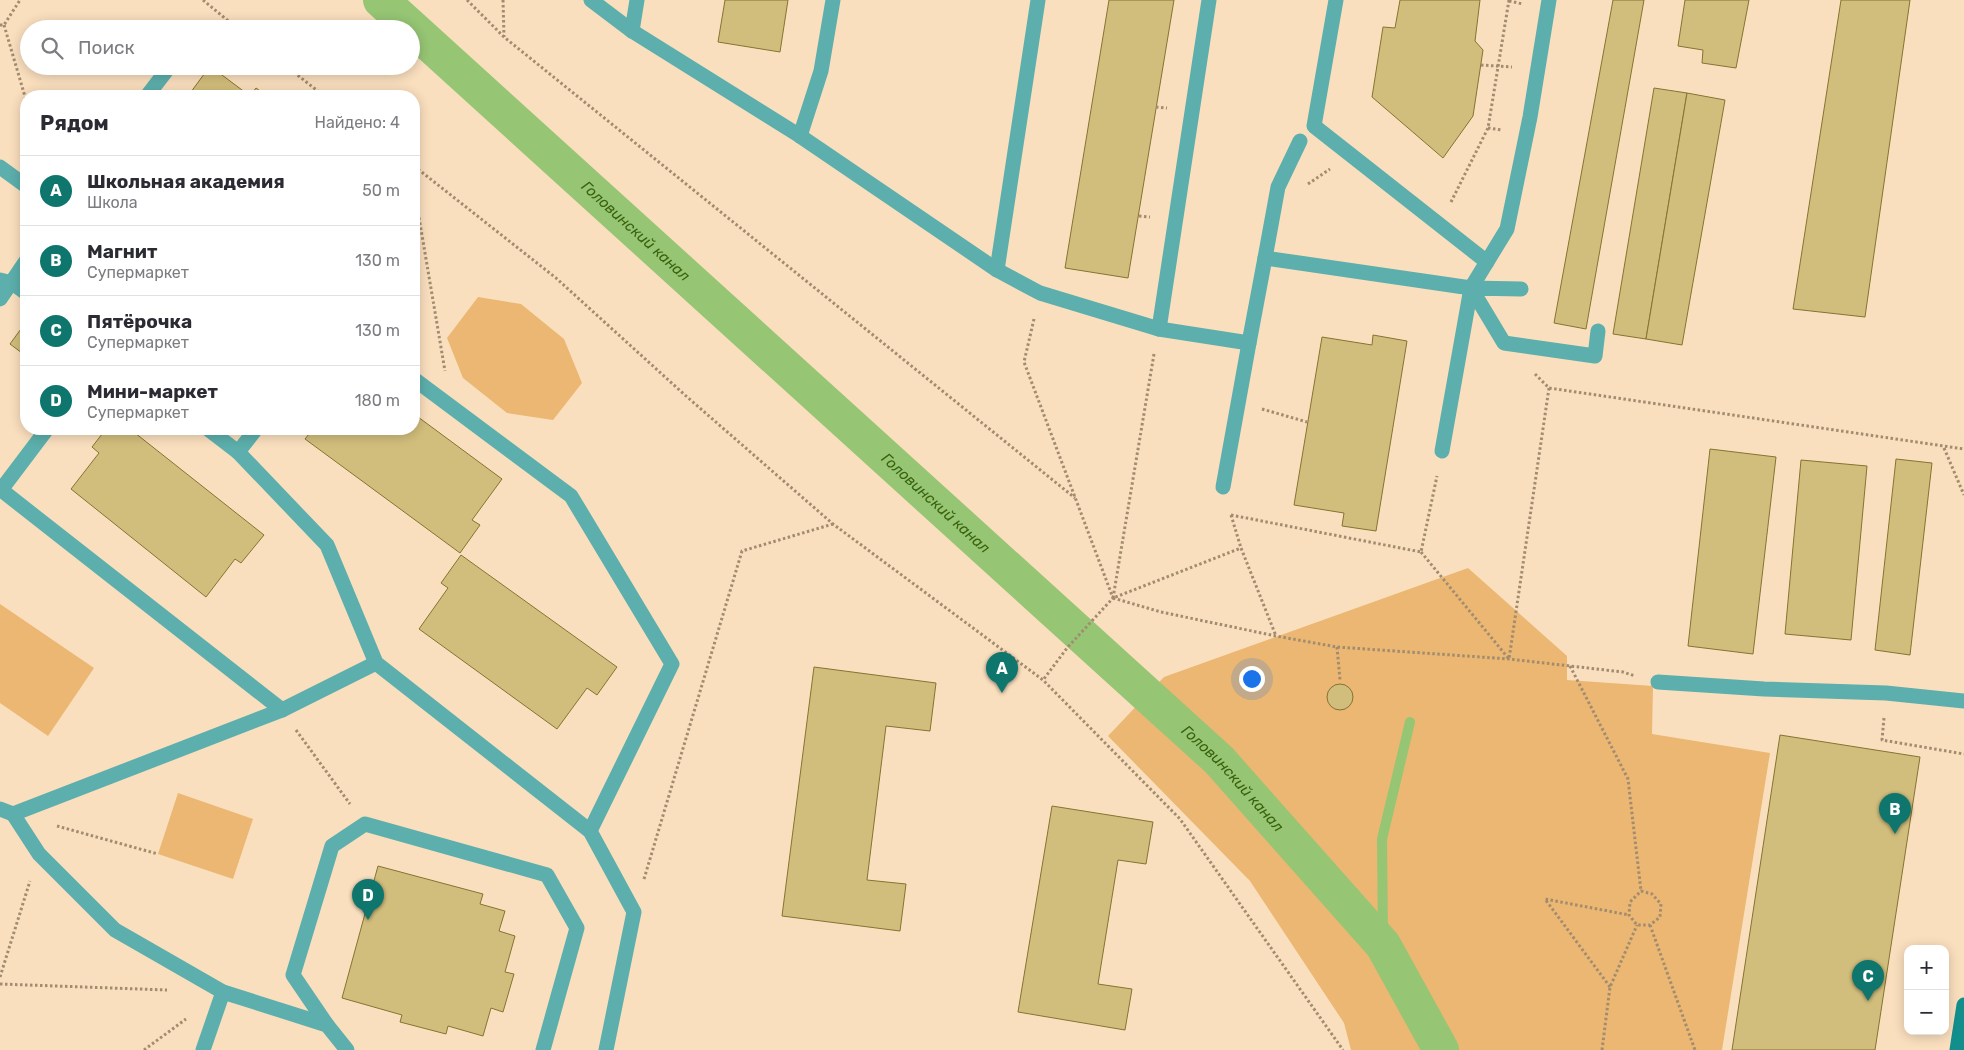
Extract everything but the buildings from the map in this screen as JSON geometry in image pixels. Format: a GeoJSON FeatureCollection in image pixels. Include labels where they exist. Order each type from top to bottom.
{"type":"FeatureCollection","features":[{"type":"Feature","properties":{"kind":"main road"},"geometry":{"type":"LineString","coordinates":[[1957,1050],[1964,1005]]}},
{"type":"Feature","properties":{"kind":"lane"},"geometry":{"type":"LineString","coordinates":[[591,0],[632,31],[800,136],[997,270],[1040,293],[1158,329],[1249,343]]}},
{"type":"Feature","properties":{"kind":"lane"},"geometry":{"type":"LineString","coordinates":[[632,31],[637,0]]}},
{"type":"Feature","properties":{"kind":"lane"},"geometry":{"type":"LineString","coordinates":[[800,136],[821,71],[833,0]]}},
{"type":"Feature","properties":{"kind":"lane"},"geometry":{"type":"LineString","coordinates":[[997,270],[1038,0]]}},
{"type":"Feature","properties":{"kind":"lane"},"geometry":{"type":"LineString","coordinates":[[1158,329],[1210,0]]}},
{"type":"Feature","properties":{"kind":"lane"},"geometry":{"type":"LineString","coordinates":[[1336,0],[1314,126],[1487,262]]}},
{"type":"Feature","properties":{"kind":"lane"},"geometry":{"type":"LineString","coordinates":[[1442,451],[1471,288],[1507,229],[1530,117],[1549,0]]}},
{"type":"Feature","properties":{"kind":"lane"},"geometry":{"type":"LineString","coordinates":[[152,90],[163,75]]}},
{"type":"Feature","properties":{"kind":"lane"},"geometry":{"type":"LineString","coordinates":[[1223,487],[1278,187],[1300,142]]}},
{"type":"Feature","properties":{"kind":"lane"},"geometry":{"type":"LineString","coordinates":[[0,167],[20,182]]}},
{"type":"Feature","properties":{"kind":"lane"},"geometry":{"type":"LineString","coordinates":[[1265,258],[1471,288],[1521,289]]}},
{"type":"Feature","properties":{"kind":"lane"},"geometry":{"type":"LineString","coordinates":[[0,299],[6,281],[20,267]]}},
{"type":"Feature","properties":{"kind":"lane"},"geometry":{"type":"LineString","coordinates":[[6,281],[20,289]]}},
{"type":"Feature","properties":{"kind":"lane"},"geometry":{"type":"LineString","coordinates":[[1471,288],[1504,342],[1595,356],[1598,331]]}},
{"type":"Feature","properties":{"kind":"lane"},"geometry":{"type":"LineString","coordinates":[[420,383],[571,496],[672,664],[590,831]]}},
{"type":"Feature","properties":{"kind":"lane"},"geometry":{"type":"LineString","coordinates":[[42,435],[1,489],[282,710]]}},
{"type":"Feature","properties":{"kind":"lane"},"geometry":{"type":"LineString","coordinates":[[216,435],[238,452],[327,545],[376,664],[590,831],[634,912],[606,1050]]}},
{"type":"Feature","properties":{"kind":"lane"},"geometry":{"type":"LineString","coordinates":[[238,452],[251,435]]}},
{"type":"Feature","properties":{"kind":"lane"},"geometry":{"type":"LineString","coordinates":[[327,1025],[223,992],[115,930],[39,854],[6,812],[282,710],[376,664]]}},
{"type":"Feature","properties":{"kind":"lane"},"geometry":{"type":"LineString","coordinates":[[1658,682],[1764,689],[1886,693],[1964,701]]}},
{"type":"Feature","properties":{"kind":"lane"},"geometry":{"type":"LineString","coordinates":[[347,1050],[327,1025],[293,975],[332,846],[365,824],[547,875],[577,928],[543,1050]]}},
{"type":"Feature","properties":{"kind":"lane"},"geometry":{"type":"LineString","coordinates":[[203,1050],[223,992]]}},
{"type":"Feature","properties":{"kind":"path"},"geometry":{"type":"LineString","coordinates":[[20,0],[2,25],[23,90]]}},
{"type":"Feature","properties":{"kind":"path"},"geometry":{"type":"LineString","coordinates":[[204,0],[227,20]]}},
{"type":"Feature","properties":{"kind":"path"},"geometry":{"type":"LineString","coordinates":[[466,0],[504,37],[1075,498]]}},
{"type":"Feature","properties":{"kind":"path"},"geometry":{"type":"LineString","coordinates":[[503,0],[504,37]]}},
{"type":"Feature","properties":{"kind":"path"},"geometry":{"type":"LineString","coordinates":[[1440,225],[1488,128],[1509,0]]}},
{"type":"Feature","properties":{"kind":"path"},"geometry":{"type":"LineString","coordinates":[[1481,65],[1498,65]]}},
{"type":"Feature","properties":{"kind":"path"},"geometry":{"type":"LineString","coordinates":[[297,75],[316,90]]}},
{"type":"Feature","properties":{"kind":"path"},"geometry":{"type":"LineString","coordinates":[[1307,185],[1351,155]]}},
{"type":"Feature","properties":{"kind":"path"},"geometry":{"type":"LineString","coordinates":[[420,171],[556,278],[686,396],[833,524],[1043,680],[1180,819],[1343,1050]]}},
{"type":"Feature","properties":{"kind":"path"},"geometry":{"type":"LineString","coordinates":[[420,223],[446,373]]}},
{"type":"Feature","properties":{"kind":"path"},"geometry":{"type":"LineString","coordinates":[[1040,293],[1024,362],[1113,598]]}},
{"type":"Feature","properties":{"kind":"path"},"geometry":{"type":"LineString","coordinates":[[1113,598],[1158,329]]}},
{"type":"Feature","properties":{"kind":"path"},"geometry":{"type":"LineString","coordinates":[[1504,342],[1549,388],[1964,450]]}},
{"type":"Feature","properties":{"kind":"path"},"geometry":{"type":"LineString","coordinates":[[1509,659],[1549,388]]}},
{"type":"Feature","properties":{"kind":"path"},"geometry":{"type":"LineString","coordinates":[[1238,402],[1307,422]]}},
{"type":"Feature","properties":{"kind":"path"},"geometry":{"type":"LineString","coordinates":[[1944,447],[1964,495]]}},
{"type":"Feature","properties":{"kind":"path"},"geometry":{"type":"LineString","coordinates":[[1421,552],[1442,451]]}},
{"type":"Feature","properties":{"kind":"path"},"geometry":{"type":"LineString","coordinates":[[1223,487],[1241,548],[1276,636]]}},
{"type":"Feature","properties":{"kind":"path"},"geometry":{"type":"LineString","coordinates":[[1231,515],[1421,552],[1509,659]]}},
{"type":"Feature","properties":{"kind":"path"},"geometry":{"type":"LineString","coordinates":[[634,912],[742,552],[833,524]]}},
{"type":"Feature","properties":{"kind":"path"},"geometry":{"type":"LineString","coordinates":[[1043,680],[1067,648],[1113,598],[1241,548]]}},
{"type":"Feature","properties":{"kind":"path"},"geometry":{"type":"LineString","coordinates":[[1113,598],[1161,612],[1338,647],[1509,659],[1623,672],[1658,682]]}},
{"type":"Feature","properties":{"kind":"path"},"geometry":{"type":"LineString","coordinates":[[1338,647],[1340,680]]}},
{"type":"Feature","properties":{"kind":"path"},"geometry":{"type":"LineString","coordinates":[[1570,666],[1628,779],[1641,892]]}},
{"type":"Feature","properties":{"kind":"path"},"geometry":{"type":"LineString","coordinates":[[1886,693],[1882,740],[1964,754]]}},
{"type":"Feature","properties":{"kind":"path"},"geometry":{"type":"LineString","coordinates":[[282,710],[365,824]]}},
{"type":"Feature","properties":{"kind":"path"},"geometry":{"type":"LineString","coordinates":[[6,812],[158,854]]}},
{"type":"Feature","properties":{"kind":"path"},"geometry":{"type":"LineString","coordinates":[[0,976],[39,854]]}},
{"type":"Feature","properties":{"kind":"path"},"geometry":{"type":"LineString","coordinates":[[1629,915],[1630,902],[1641,892]]}},
{"type":"Feature","properties":{"kind":"path"},"geometry":{"type":"LineString","coordinates":[[1637,925],[1650,925],[1660,917],[1661,904],[1652,894],[1641,892]]}},
{"type":"Feature","properties":{"kind":"path"},"geometry":{"type":"LineString","coordinates":[[1610,987],[1545,899],[1629,915],[1637,925]]}},
{"type":"Feature","properties":{"kind":"path"},"geometry":{"type":"LineString","coordinates":[[1602,1050],[1610,987],[1637,925]]}},
{"type":"Feature","properties":{"kind":"path"},"geometry":{"type":"LineString","coordinates":[[1650,925],[1696,1050]]}},
{"type":"Feature","properties":{"kind":"path"},"geometry":{"type":"LineString","coordinates":[[0,984],[175,990]]}},
{"type":"Feature","properties":{"kind":"shaded area"},"geometry":{"type":"Polygon","coordinates":[[[478,297],[521,304],[564,339],[582,383],[553,420],[507,413],[463,378],[447,338],[478,297]]]}},
{"type":"Feature","properties":{"kind":"shaded area"},"geometry":{"type":"Polygon","coordinates":[[[1468,568],[1567,656],[1567,680],[1653,686],[1652,734],[1770,753],[1722,1050],[1351,1050],[1344,1023],[1250,881],[1108,736],[1164,677],[1468,568]]]}},
{"type":"Feature","properties":{"kind":"shaded area"},"geometry":{"type":"Polygon","coordinates":[[[0,604],[94,668],[48,736],[0,703],[0,604]]]}},
{"type":"Feature","properties":{"kind":"shaded area"},"geometry":{"type":"Polygon","coordinates":[[[178,793],[253,819],[233,879],[158,854],[178,793]]]}},
{"type":"Feature","properties":{"kind":"waterway","name":"Головинский канал"},"geometry":{"type":"LineString","coordinates":[[381,0],[403,20]]}},
{"type":"Feature","properties":{"kind":"waterway","name":"Головинский канал"},"geometry":{"type":"LineString","coordinates":[[420,35],[1219,760],[1383,945],[1441,1050]]}},
{"type":"Feature","properties":{"kind":"waterway"},"geometry":{"type":"LineString","coordinates":[[1383,945],[1382,839],[1410,722]]}},
{"type":"Feature","properties":{"kind":"place","name":"Школьная академия"},"geometry":{"type":"Point","coordinates":[1002,693]}},
{"type":"Feature","properties":{"kind":"place","name":"Магнит"},"geometry":{"type":"Point","coordinates":[1895,834]}},
{"type":"Feature","properties":{"kind":"place","name":"Мини-маркет"},"geometry":{"type":"Point","coordinates":[368,920]}},
{"type":"Feature","properties":{"kind":"place","name":"Пятёрочка"},"geometry":{"type":"Point","coordinates":[1868,1001]}}]}
